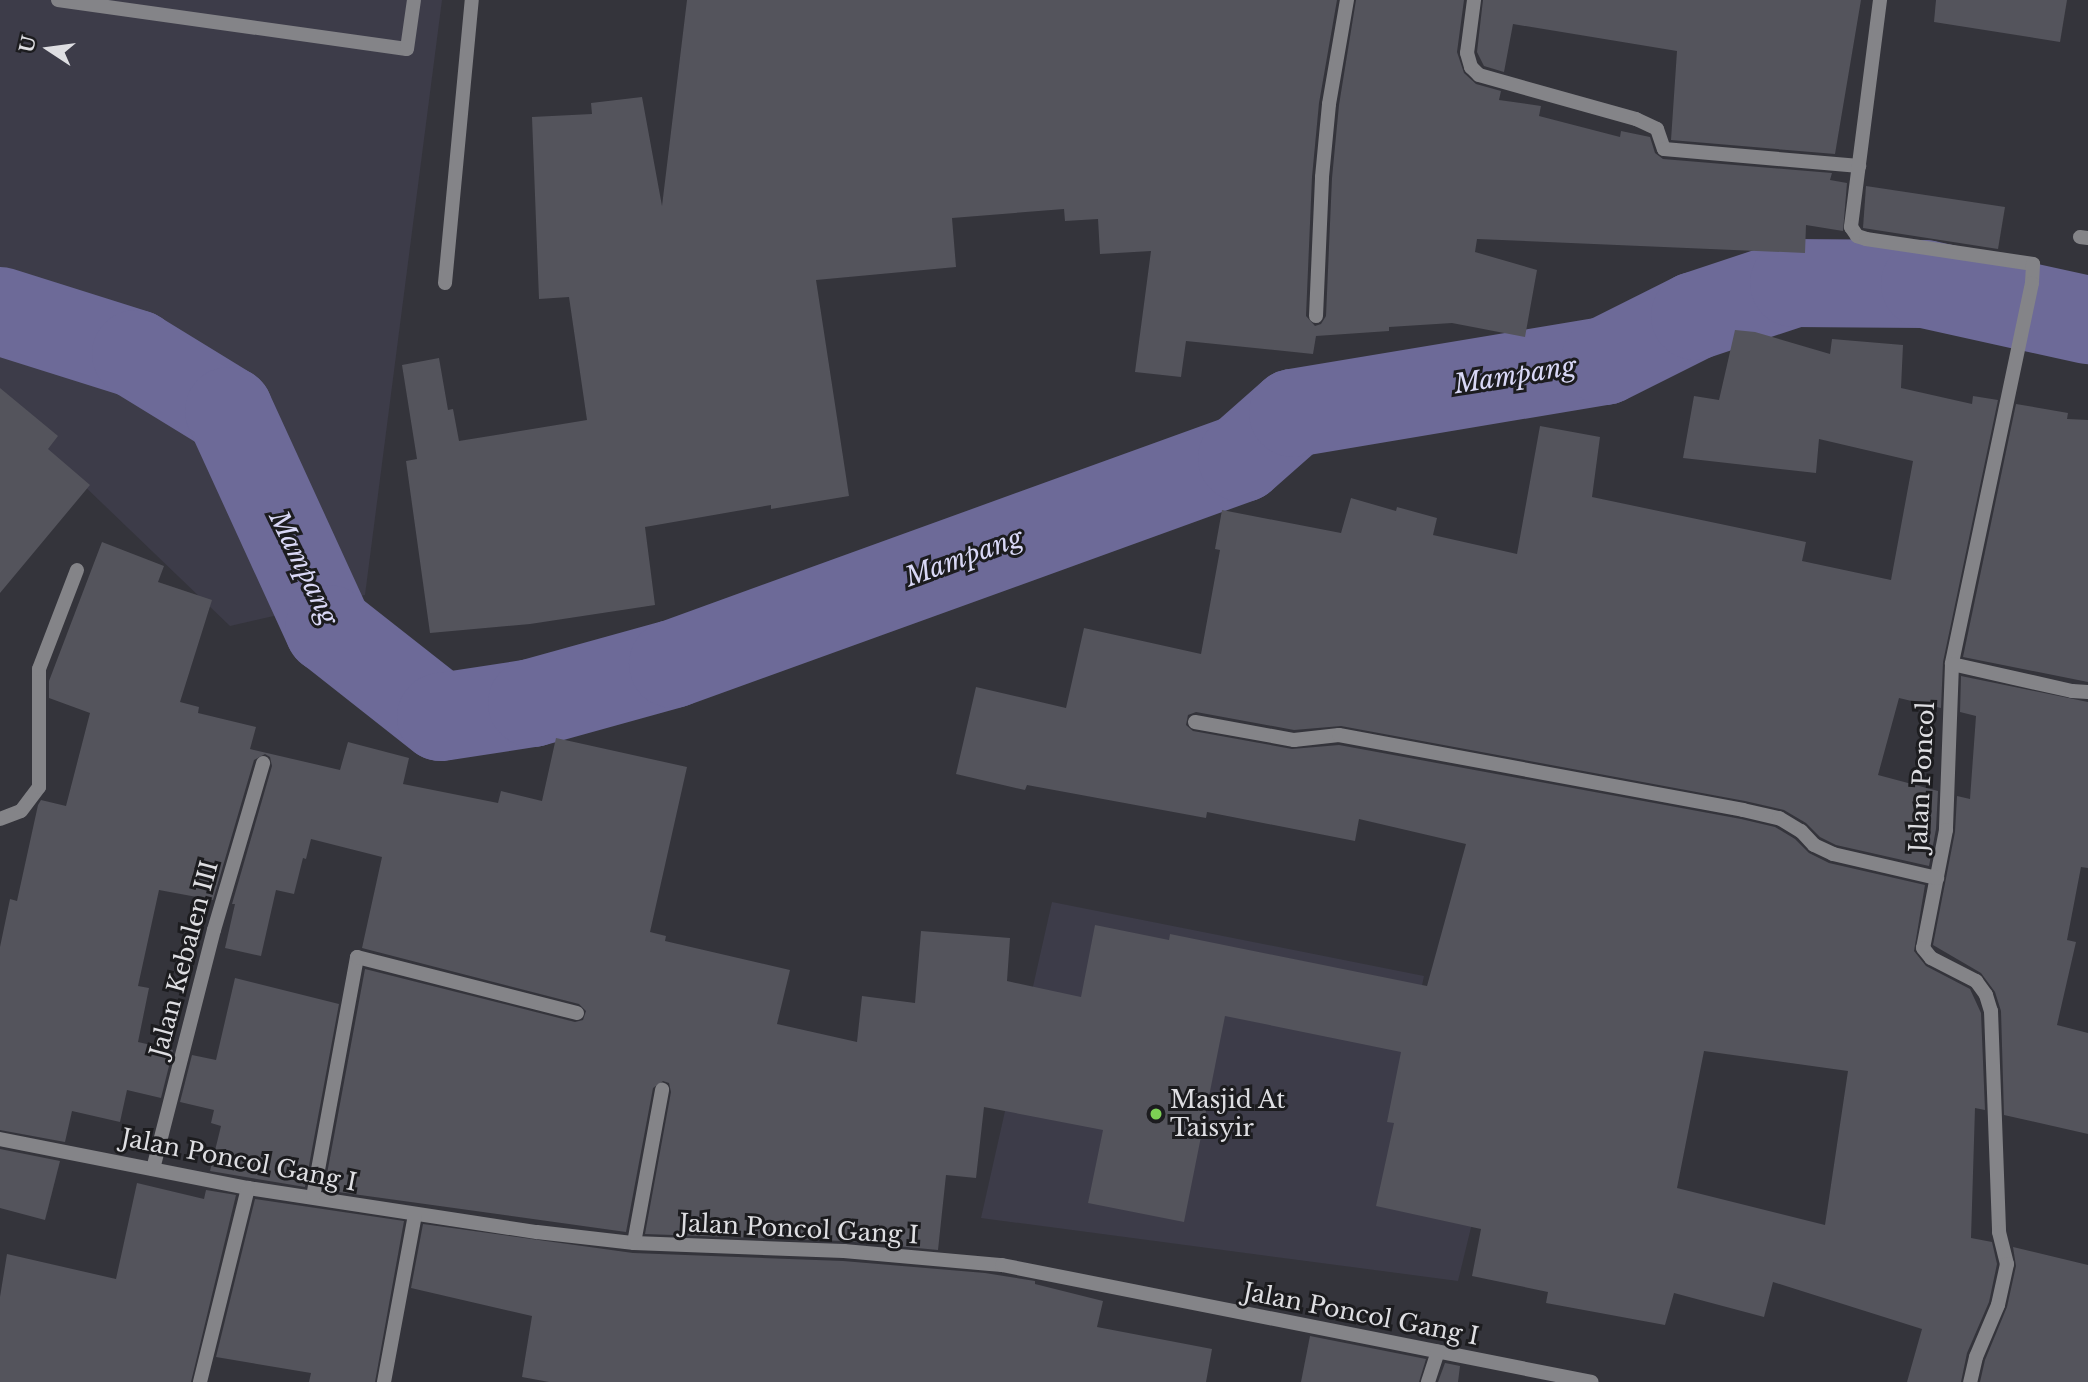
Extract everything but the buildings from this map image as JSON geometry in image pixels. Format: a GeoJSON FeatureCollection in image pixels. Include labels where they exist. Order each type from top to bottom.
{"type":"FeatureCollection","features":[{"type":"Feature","properties":{"kind":"street"},"geometry":{"type":"LineString","coordinates":[[58,0],[407,49],[414,0]]}},
{"type":"Feature","properties":{"kind":"street"},"geometry":{"type":"LineString","coordinates":[[445,283],[472,0]]}},
{"type":"Feature","properties":{"kind":"street"},"geometry":{"type":"LineString","coordinates":[[1316,316],[1322,177],[1329,104],[1347,0]]}},
{"type":"Feature","properties":{"kind":"street"},"geometry":{"type":"LineString","coordinates":[[1474,0],[1467,53],[1471,67],[1479,75],[1636,119],[1657,129],[1664,149],[1859,166],[1880,0]]}},
{"type":"Feature","properties":{"kind":"street","name":"Jalan Poncol"},"geometry":{"type":"LineString","coordinates":[[1859,166],[1851,227],[1857,236],[2033,264],[2024,325],[1952,664],[1946,830],[1923,948],[1931,958],[1976,981],[1986,995],[1991,1011],[1999,1232],[2007,1264],[1998,1305],[1976,1357],[1970,1382]]}},
{"type":"Feature","properties":{"kind":"street"},"geometry":{"type":"LineString","coordinates":[[0,819],[20,811],[39,788],[39,669],[77,570]]}},
{"type":"Feature","properties":{"kind":"street"},"geometry":{"type":"LineString","coordinates":[[1952,664],[2072,691],[2088,692]]}},
{"type":"Feature","properties":{"kind":"street"},"geometry":{"type":"LineString","coordinates":[[1195,722],[1294,740],[1339,735],[1743,810],[1779,818],[1801,831],[1814,845],[1833,854],[1937,878]]}},
{"type":"Feature","properties":{"kind":"street","name":"Jalan Kebalen III"},"geometry":{"type":"LineString","coordinates":[[153,1169],[214,930],[263,763]]}},
{"type":"Feature","properties":{"kind":"street"},"geometry":{"type":"LineString","coordinates":[[313,1198],[357,957],[577,1013]]}},
{"type":"Feature","properties":{"kind":"street"},"geometry":{"type":"LineString","coordinates":[[634,1243],[663,1090]]}},
{"type":"Feature","properties":{"kind":"street","name":"Jalan Poncol Gang I"},"geometry":{"type":"LineString","coordinates":[[0,1139],[248,1188],[415,1214],[634,1243],[844,1251],[1002,1265],[1592,1382]]}},
{"type":"Feature","properties":{"kind":"street"},"geometry":{"type":"LineString","coordinates":[[200,1382],[248,1188]]}},
{"type":"Feature","properties":{"kind":"street"},"geometry":{"type":"LineString","coordinates":[[384,1382],[415,1214]]}},
{"type":"Feature","properties":{"kind":"street"},"geometry":{"type":"LineString","coordinates":[[1428,1382],[1437,1352]]}},
{"type":"Feature","properties":{"kind":"shaded area"},"geometry":{"type":"Polygon","coordinates":[[[0,0],[442,0],[365,595],[230,626],[0,405],[0,0]]]}},
{"type":"Feature","properties":{"kind":"shaded area"},"geometry":{"type":"Polygon","coordinates":[[[1052,902],[1424,976],[1418,1005],[1520,1026],[1458,1281],[981,1218],[1052,902]]]}},
{"type":"Feature","properties":{"kind":"waterway","name":"Mampang"},"geometry":{"type":"LineString","coordinates":[[0,311],[136,354],[229,411],[329,629],[441,717],[532,703],[673,664],[1242,458],[1293,413],[1605,361],[1695,316],[1794,283],[1925,284],[2088,320]]}},
{"type":"Feature","properties":{"kind":"place","name":"Masjid At Taisyir"},"geometry":{"type":"Point","coordinates":[1156,1114]}}]}
